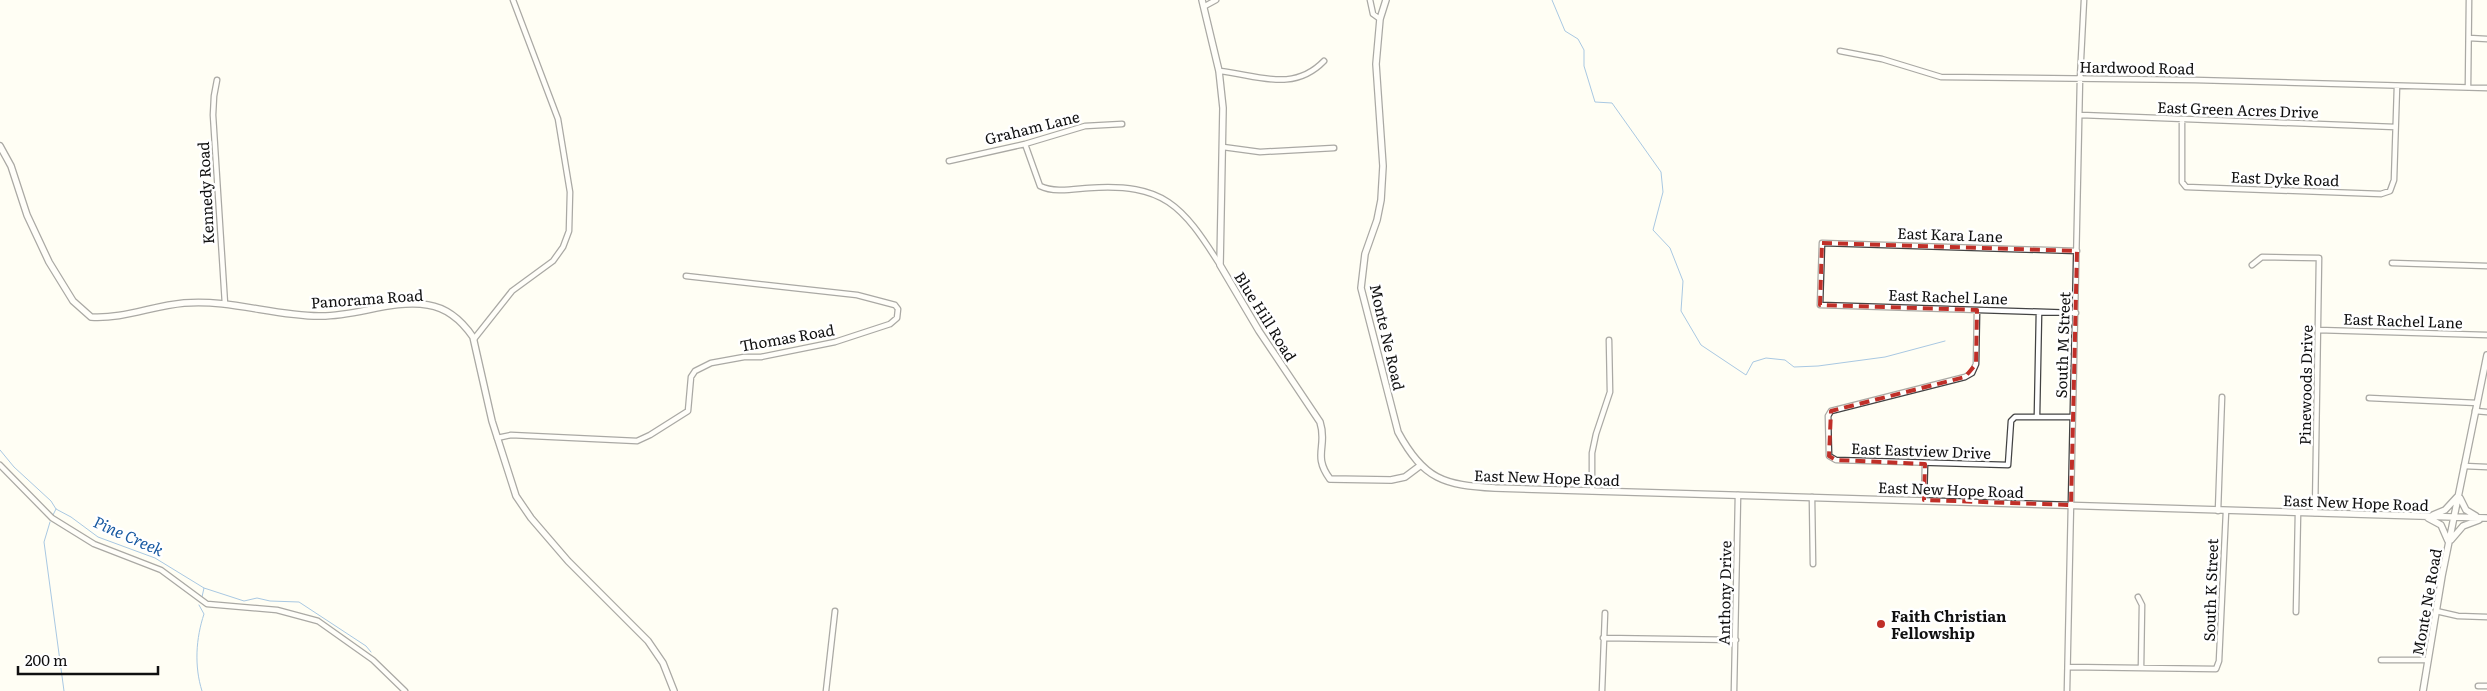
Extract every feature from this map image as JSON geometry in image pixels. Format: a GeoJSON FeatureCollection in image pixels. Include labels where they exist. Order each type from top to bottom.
{"type":"FeatureCollection","features":[{"type":"Feature","properties":{"kind":"street"},"geometry":{"type":"LineString","coordinates":[[474,339],[512,291],[553,261],[563,247],[569,231],[570,192],[558,119],[513,0]]}},
{"type":"Feature","properties":{"kind":"street"},"geometry":{"type":"LineString","coordinates":[[1203,3],[1216,0]]}},
{"type":"Feature","properties":{"kind":"street"},"geometry":{"type":"LineString","coordinates":[[1370,0],[1373,14],[1380,19]]}},
{"type":"Feature","properties":{"kind":"street","name":"Monte Ne Road"},"geometry":{"type":"LineString","coordinates":[[1386,0],[1380,19],[1376,64],[1382,183],[1377,220],[1362,270],[1362,288],[1398,432],[1407,449],[1421,465]]}},
{"type":"Feature","properties":{"kind":"street","name":"South M Street"},"geometry":{"type":"LineString","coordinates":[[2067,691],[2072,417],[2081,115],[2080,78],[2084,0]]}},
{"type":"Feature","properties":{"kind":"street"},"geometry":{"type":"LineString","coordinates":[[2468,87],[2469,0]]}},
{"type":"Feature","properties":{"kind":"street","name":"Blue Hill Road"},"geometry":{"type":"LineString","coordinates":[[1203,3],[1224,108],[1220,265],[1259,331],[1320,422],[1323,430],[1321,467],[1330,479],[1391,480],[1405,477],[1421,465]]}},
{"type":"Feature","properties":{"kind":"street"},"geometry":{"type":"LineString","coordinates":[[2469,38],[2487,39]]}},
{"type":"Feature","properties":{"kind":"street","name":"Hardwood Road"},"geometry":{"type":"LineString","coordinates":[[1840,51],[1882,59],[1941,77],[2080,78],[2487,88]]}},
{"type":"Feature","properties":{"kind":"street"},"geometry":{"type":"LineString","coordinates":[[1218,71],[1288,81],[1309,74],[1324,61]]}},
{"type":"Feature","properties":{"kind":"street","name":"Kennedy Road"},"geometry":{"type":"LineString","coordinates":[[217,80],[213,115],[225,304]]}},
{"type":"Feature","properties":{"kind":"street"},"geometry":{"type":"LineString","coordinates":[[2395,127],[2397,86]]}},
{"type":"Feature","properties":{"kind":"street","name":"East Green Acres Drive"},"geometry":{"type":"LineString","coordinates":[[2081,115],[2182,121],[2395,127]]}},
{"type":"Feature","properties":{"kind":"street","name":"East Dyke Road"},"geometry":{"type":"LineString","coordinates":[[2182,121],[2182,182],[2186,187],[2381,194],[2390,191],[2394,180],[2395,127]]}},
{"type":"Feature","properties":{"kind":"street","name":"Graham Lane"},"geometry":{"type":"LineString","coordinates":[[949,162],[1025,144],[1085,126],[1122,124]]}},
{"type":"Feature","properties":{"kind":"street"},"geometry":{"type":"LineString","coordinates":[[1025,144],[1040,186],[1065,190],[1117,186],[1163,199],[1178,207],[1191,222],[1220,265]]}},
{"type":"Feature","properties":{"kind":"street","name":"Panorama Road"},"geometry":{"type":"LineString","coordinates":[[0,146],[11,166],[27,215],[49,262],[73,301],[83,312],[91,317],[105,318],[184,303],[225,304],[320,316],[400,305],[430,305],[450,313],[465,325],[474,339],[497,438],[516,496],[531,518],[568,561],[648,641],[663,663],[674,691]]}},
{"type":"Feature","properties":{"kind":"street"},"geometry":{"type":"LineString","coordinates":[[1222,147],[1260,152],[1334,148]]}},
{"type":"Feature","properties":{"kind":"street","name":"East Kara Lane"},"geometry":{"type":"LineString","coordinates":[[1820,305],[1822,243],[2077,251]]}},
{"type":"Feature","properties":{"kind":"street","name":"Pinewoods Drive"},"geometry":{"type":"LineString","coordinates":[[2252,266],[2262,257],[2319,258],[2315,513]]}},
{"type":"Feature","properties":{"kind":"street"},"geometry":{"type":"LineString","coordinates":[[2392,263],[2487,266]]}},
{"type":"Feature","properties":{"kind":"street","name":"Thomas Road"},"geometry":{"type":"LineString","coordinates":[[497,438],[511,435],[619,441],[644,439],[688,411],[691,377],[702,366],[736,358],[761,357],[835,342],[890,324],[897,318],[898,309],[895,305],[857,295],[686,276]]}},
{"type":"Feature","properties":{"kind":"street","name":"East Rachel Lane"},"geometry":{"type":"LineString","coordinates":[[1820,305],[2076,313]]}},
{"type":"Feature","properties":{"kind":"street","name":"East Eastview Drive"},"geometry":{"type":"LineString","coordinates":[[1977,310],[1976,364],[1972,373],[1965,377],[1831,411],[1828,416],[1827,453],[1833,460],[2008,465],[2011,421],[2015,417],[2037,415]]}},
{"type":"Feature","properties":{"kind":"street"},"geometry":{"type":"LineString","coordinates":[[2039,312],[2037,415],[2072,417]]}},
{"type":"Feature","properties":{"kind":"street","name":"East Rachel Lane"},"geometry":{"type":"LineString","coordinates":[[2318,330],[2487,335]]}},
{"type":"Feature","properties":{"kind":"street"},"geometry":{"type":"LineString","coordinates":[[1592,491],[1592,453],[1596,434],[1610,392],[1609,340]]}},
{"type":"Feature","properties":{"kind":"street","name":"Monte Ne Road"},"geometry":{"type":"LineString","coordinates":[[2423,691],[2436,611],[2487,356]]}},
{"type":"Feature","properties":{"kind":"street"},"geometry":{"type":"LineString","coordinates":[[2218,511],[2222,397]]}},
{"type":"Feature","properties":{"kind":"street"},"geometry":{"type":"LineString","coordinates":[[2369,398],[2477,402]]}},
{"type":"Feature","properties":{"kind":"street"},"geometry":{"type":"LineString","coordinates":[[2475,412],[2487,412]]}},
{"type":"Feature","properties":{"kind":"street"},"geometry":{"type":"LineString","coordinates":[[1924,500],[1925,464]]}},
{"type":"Feature","properties":{"kind":"street"},"geometry":{"type":"LineString","coordinates":[[0,465],[52,518],[94,544],[161,570],[207,604],[277,610],[318,622],[373,660],[405,691]]}},
{"type":"Feature","properties":{"kind":"street","name":"East New Hope Road"},"geometry":{"type":"LineString","coordinates":[[1421,465],[1438,479],[1462,486],[2485,518]]}},
{"type":"Feature","properties":{"kind":"street"},"geometry":{"type":"LineString","coordinates":[[2464,466],[2487,467]]}},
{"type":"Feature","properties":{"kind":"street"},"geometry":{"type":"LineString","coordinates":[[2421,516],[2445,510],[2460,491]]}},
{"type":"Feature","properties":{"kind":"street"},"geometry":{"type":"LineString","coordinates":[[2460,491],[2461,503],[2466,510],[2485,518]]}},
{"type":"Feature","properties":{"kind":"street","name":"Anthony Drive"},"geometry":{"type":"LineString","coordinates":[[1734,691],[1738,495]]}},
{"type":"Feature","properties":{"kind":"street"},"geometry":{"type":"LineString","coordinates":[[1812,497],[1813,564]]}},
{"type":"Feature","properties":{"kind":"street","name":"South K Street"},"geometry":{"type":"LineString","coordinates":[[2142,668],[2216,669],[2219,661],[2226,511]]}},
{"type":"Feature","properties":{"kind":"street"},"geometry":{"type":"LineString","coordinates":[[2296,612],[2298,513]]}},
{"type":"Feature","properties":{"kind":"street"},"geometry":{"type":"LineString","coordinates":[[2421,516],[2436,521],[2443,527],[2447,538],[2448,551]]}},
{"type":"Feature","properties":{"kind":"street"},"geometry":{"type":"LineString","coordinates":[[2448,551],[2452,538],[2463,526],[2485,518]]}},
{"type":"Feature","properties":{"kind":"street"},"geometry":{"type":"LineString","coordinates":[[2068,667],[2142,668],[2142,605],[2138,597]]}},
{"type":"Feature","properties":{"kind":"street"},"geometry":{"type":"LineString","coordinates":[[2436,611],[2458,616],[2487,617]]}},
{"type":"Feature","properties":{"kind":"street"},"geometry":{"type":"LineString","coordinates":[[826,691],[835,612]]}},
{"type":"Feature","properties":{"kind":"street"},"geometry":{"type":"LineString","coordinates":[[1602,691],[1605,613]]}},
{"type":"Feature","properties":{"kind":"street"},"geometry":{"type":"LineString","coordinates":[[1603,638],[1736,640]]}},
{"type":"Feature","properties":{"kind":"street"},"geometry":{"type":"LineString","coordinates":[[2381,660],[2428,660]]}},
{"type":"Feature","properties":{"kind":"street"},"geometry":{"type":"LineString","coordinates":[[2478,686],[2487,686]]}},
{"type":"Feature","properties":{"kind":"highlighted area"},"geometry":{"type":"Polygon","coordinates":[[[1822,243],[2077,251],[2071,505],[1924,500],[1925,464],[1836,460],[1829,456],[1831,411],[1965,377],[1976,364],[1977,310],[1820,305],[1822,243]]]}},
{"type":"Feature","properties":{"kind":"waterway"},"geometry":{"type":"LineString","coordinates":[[1552,0],[1565,31],[1578,39],[1584,50],[1584,66],[1595,102],[1612,103],[1661,172],[1663,192],[1653,230],[1670,248],[1683,281],[1681,311],[1701,345],[1746,375],[1753,362],[1766,358],[1785,360],[1794,367],[1818,366],[1885,357],[1945,341]]}},
{"type":"Feature","properties":{"kind":"waterway","name":"Pine Creek"},"geometry":{"type":"LineString","coordinates":[[0,450],[14,467],[51,501],[56,509],[71,517],[98,537],[155,558],[204,588],[202,597]]}},
{"type":"Feature","properties":{"kind":"waterway","name":"Pine Creek"},"geometry":{"type":"LineString","coordinates":[[53,515],[56,509]]}},
{"type":"Feature","properties":{"kind":"waterway"},"geometry":{"type":"LineString","coordinates":[[50,522],[44,542],[64,691]]}},
{"type":"Feature","properties":{"kind":"waterway"},"geometry":{"type":"LineString","coordinates":[[204,588],[244,601],[257,598],[270,601],[299,602],[366,646],[371,652]]}},
{"type":"Feature","properties":{"kind":"waterway","name":"Pine Creek"},"geometry":{"type":"LineString","coordinates":[[199,605],[204,614],[197,652],[199,681],[202,691]]}},
{"type":"Feature","properties":{"kind":"place","name":"Faith Christian Fellowship"},"geometry":{"type":"Point","coordinates":[1881,624]}}]}
